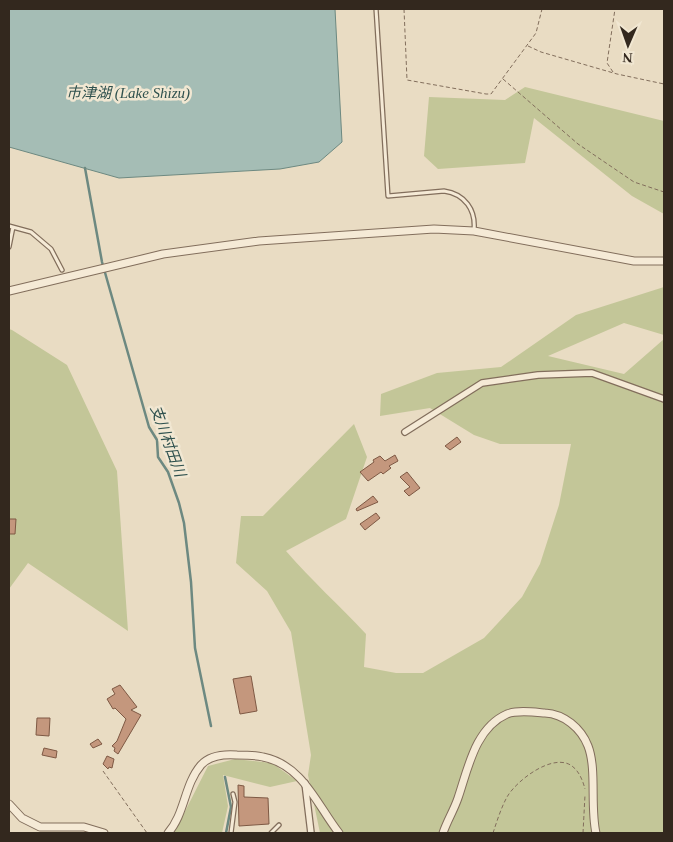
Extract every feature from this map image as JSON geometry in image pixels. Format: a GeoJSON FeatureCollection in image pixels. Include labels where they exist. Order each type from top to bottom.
{"type":"FeatureCollection","features":[{"type":"Feature","properties":{"kind":"street"},"geometry":{"type":"LineString","coordinates":[[9,291],[163,254],[259,241],[409,230],[474,231],[634,261],[664,261]]}},
{"type":"Feature","properties":{"kind":"street"},"geometry":{"type":"LineString","coordinates":[[405,432],[482,383],[538,375],[592,373],[664,399]]}},
{"type":"Feature","properties":{"kind":"street"},"geometry":{"type":"LineString","coordinates":[[443,833],[473,754],[487,729],[507,714],[528,712],[551,713],[564,718],[576,727],[584,737],[589,747],[592,762],[593,818],[596,833]]}},
{"type":"Feature","properties":{"kind":"street"},"geometry":{"type":"LineString","coordinates":[[168,833],[175,825],[201,765],[208,759],[218,755],[230,754],[262,756],[285,765],[305,782],[339,833]]}},
{"type":"Feature","properties":{"kind":"street"},"geometry":{"type":"LineString","coordinates":[[305,782],[311,833]]}},
{"type":"Feature","properties":{"kind":"street"},"geometry":{"type":"LineString","coordinates":[[9,804],[22,818],[40,827],[84,827],[104,833]]}},
{"type":"Feature","properties":{"kind":"lane"},"geometry":{"type":"LineString","coordinates":[[376,9],[388,196],[444,191],[453,192],[462,197],[469,205],[475,218],[474,231]]}},
{"type":"Feature","properties":{"kind":"lane"},"geometry":{"type":"LineString","coordinates":[[9,226],[31,232],[51,249],[62,270]]}},
{"type":"Feature","properties":{"kind":"lane"},"geometry":{"type":"LineString","coordinates":[[9,247],[13,227]]}},
{"type":"Feature","properties":{"kind":"lane"},"geometry":{"type":"LineString","coordinates":[[231,833],[235,802],[233,794]]}},
{"type":"Feature","properties":{"kind":"lane"},"geometry":{"type":"LineString","coordinates":[[272,833],[279,824]]}},
{"type":"Feature","properties":{"kind":"path"},"geometry":{"type":"LineString","coordinates":[[404,9],[407,80],[486,94],[491,94],[536,33],[542,9]]}},
{"type":"Feature","properties":{"kind":"path"},"geometry":{"type":"LineString","coordinates":[[613,72],[607,63],[615,9]]}},
{"type":"Feature","properties":{"kind":"path"},"geometry":{"type":"LineString","coordinates":[[527,46],[540,52],[664,84]]}},
{"type":"Feature","properties":{"kind":"path"},"geometry":{"type":"LineString","coordinates":[[503,78],[578,144],[634,182],[664,192]]}},
{"type":"Feature","properties":{"kind":"path"},"geometry":{"type":"LineString","coordinates":[[493,833],[508,796],[520,781],[535,770],[549,764],[563,762],[571,764],[578,772],[585,786],[583,833]]}},
{"type":"Feature","properties":{"kind":"path"},"geometry":{"type":"LineString","coordinates":[[103,771],[147,833]]}},
{"type":"Feature","properties":{"kind":"green space"},"geometry":{"type":"Polygon","coordinates":[[[525,87],[664,121],[664,214],[632,196],[534,118],[525,163],[438,169],[424,156],[429,97],[505,100],[525,87]]]}},
{"type":"Feature","properties":{"kind":"green space"},"geometry":{"type":"Polygon","coordinates":[[[664,287],[664,335],[624,323],[548,356],[624,374],[664,339],[664,833],[320,833],[308,775],[311,755],[291,632],[267,591],[236,563],[241,516],[263,516],[354,424],[367,457],[346,519],[286,551],[366,634],[364,667],[396,673],[423,673],[484,638],[522,597],[540,564],[559,505],[571,444],[500,444],[474,435],[430,408],[380,416],[381,394],[437,373],[501,367],[576,315],[664,287]]]}},
{"type":"Feature","properties":{"kind":"green space"},"geometry":{"type":"Polygon","coordinates":[[[9,329],[67,365],[117,471],[128,631],[28,563],[9,589],[9,329]]]}},
{"type":"Feature","properties":{"kind":"green space"},"geometry":{"type":"Polygon","coordinates":[[[235,759],[272,763],[297,781],[270,787],[223,775],[228,806],[222,833],[174,833],[208,766],[235,759]]]}},
{"type":"Feature","properties":{"kind":"water","name":"市津湖 (Lake Shizu)"},"geometry":{"type":"Polygon","coordinates":[[[9,9],[335,9],[342,142],[319,162],[280,169],[119,178],[9,147],[9,9]]]}},
{"type":"Feature","properties":{"kind":"building"},"geometry":{"type":"Polygon","coordinates":[[[457,437],[461,442],[450,450],[445,446],[457,437]]]}},
{"type":"Feature","properties":{"kind":"building"},"geometry":{"type":"Polygon","coordinates":[[[395,455],[398,461],[389,466],[391,468],[383,474],[381,472],[368,481],[360,472],[380,456],[385,461],[395,455]]]}},
{"type":"Feature","properties":{"kind":"building"},"geometry":{"type":"Polygon","coordinates":[[[407,472],[420,488],[409,496],[404,491],[410,487],[400,477],[407,472]]]}},
{"type":"Feature","properties":{"kind":"building"},"geometry":{"type":"Polygon","coordinates":[[[373,496],[378,502],[357,511],[356,509],[373,496]]]}},
{"type":"Feature","properties":{"kind":"building"},"geometry":{"type":"Polygon","coordinates":[[[376,513],[380,518],[365,530],[360,524],[376,513]]]}},
{"type":"Feature","properties":{"kind":"building"},"geometry":{"type":"Polygon","coordinates":[[[9,519],[16,519],[15,534],[9,534],[9,519]]]}},
{"type":"Feature","properties":{"kind":"building"},"geometry":{"type":"Polygon","coordinates":[[[251,676],[257,711],[240,714],[233,679],[251,676]]]}},
{"type":"Feature","properties":{"kind":"building"},"geometry":{"type":"Polygon","coordinates":[[[120,685],[137,707],[131,710],[141,715],[118,754],[112,746],[117,741],[126,719],[115,708],[113,709],[107,699],[115,694],[112,689],[120,685]]]}},
{"type":"Feature","properties":{"kind":"building"},"geometry":{"type":"Polygon","coordinates":[[[37,718],[50,718],[49,736],[36,735],[37,718]]]}},
{"type":"Feature","properties":{"kind":"building"},"geometry":{"type":"Polygon","coordinates":[[[98,739],[102,744],[93,748],[90,744],[98,739]]]}},
{"type":"Feature","properties":{"kind":"building"},"geometry":{"type":"Polygon","coordinates":[[[44,748],[57,751],[56,758],[42,755],[44,748]]]}},
{"type":"Feature","properties":{"kind":"building"},"geometry":{"type":"Polygon","coordinates":[[[107,756],[114,759],[112,768],[109,767],[108,769],[103,764],[107,756]]]}},
{"type":"Feature","properties":{"kind":"building"},"geometry":{"type":"Polygon","coordinates":[[[238,785],[244,786],[244,797],[268,798],[269,824],[239,826],[238,785]]]}},
{"type":"Feature","properties":{"kind":"waterway","name":"支川村田川"},"geometry":{"type":"LineString","coordinates":[[85,168],[102,262],[149,427],[157,440],[158,457],[168,472],[184,523],[191,582],[195,648],[211,726]]}},
{"type":"Feature","properties":{"kind":"waterway","name":"支川村田川"},"geometry":{"type":"LineString","coordinates":[[225,777],[231,807],[226,833]]}}]}
